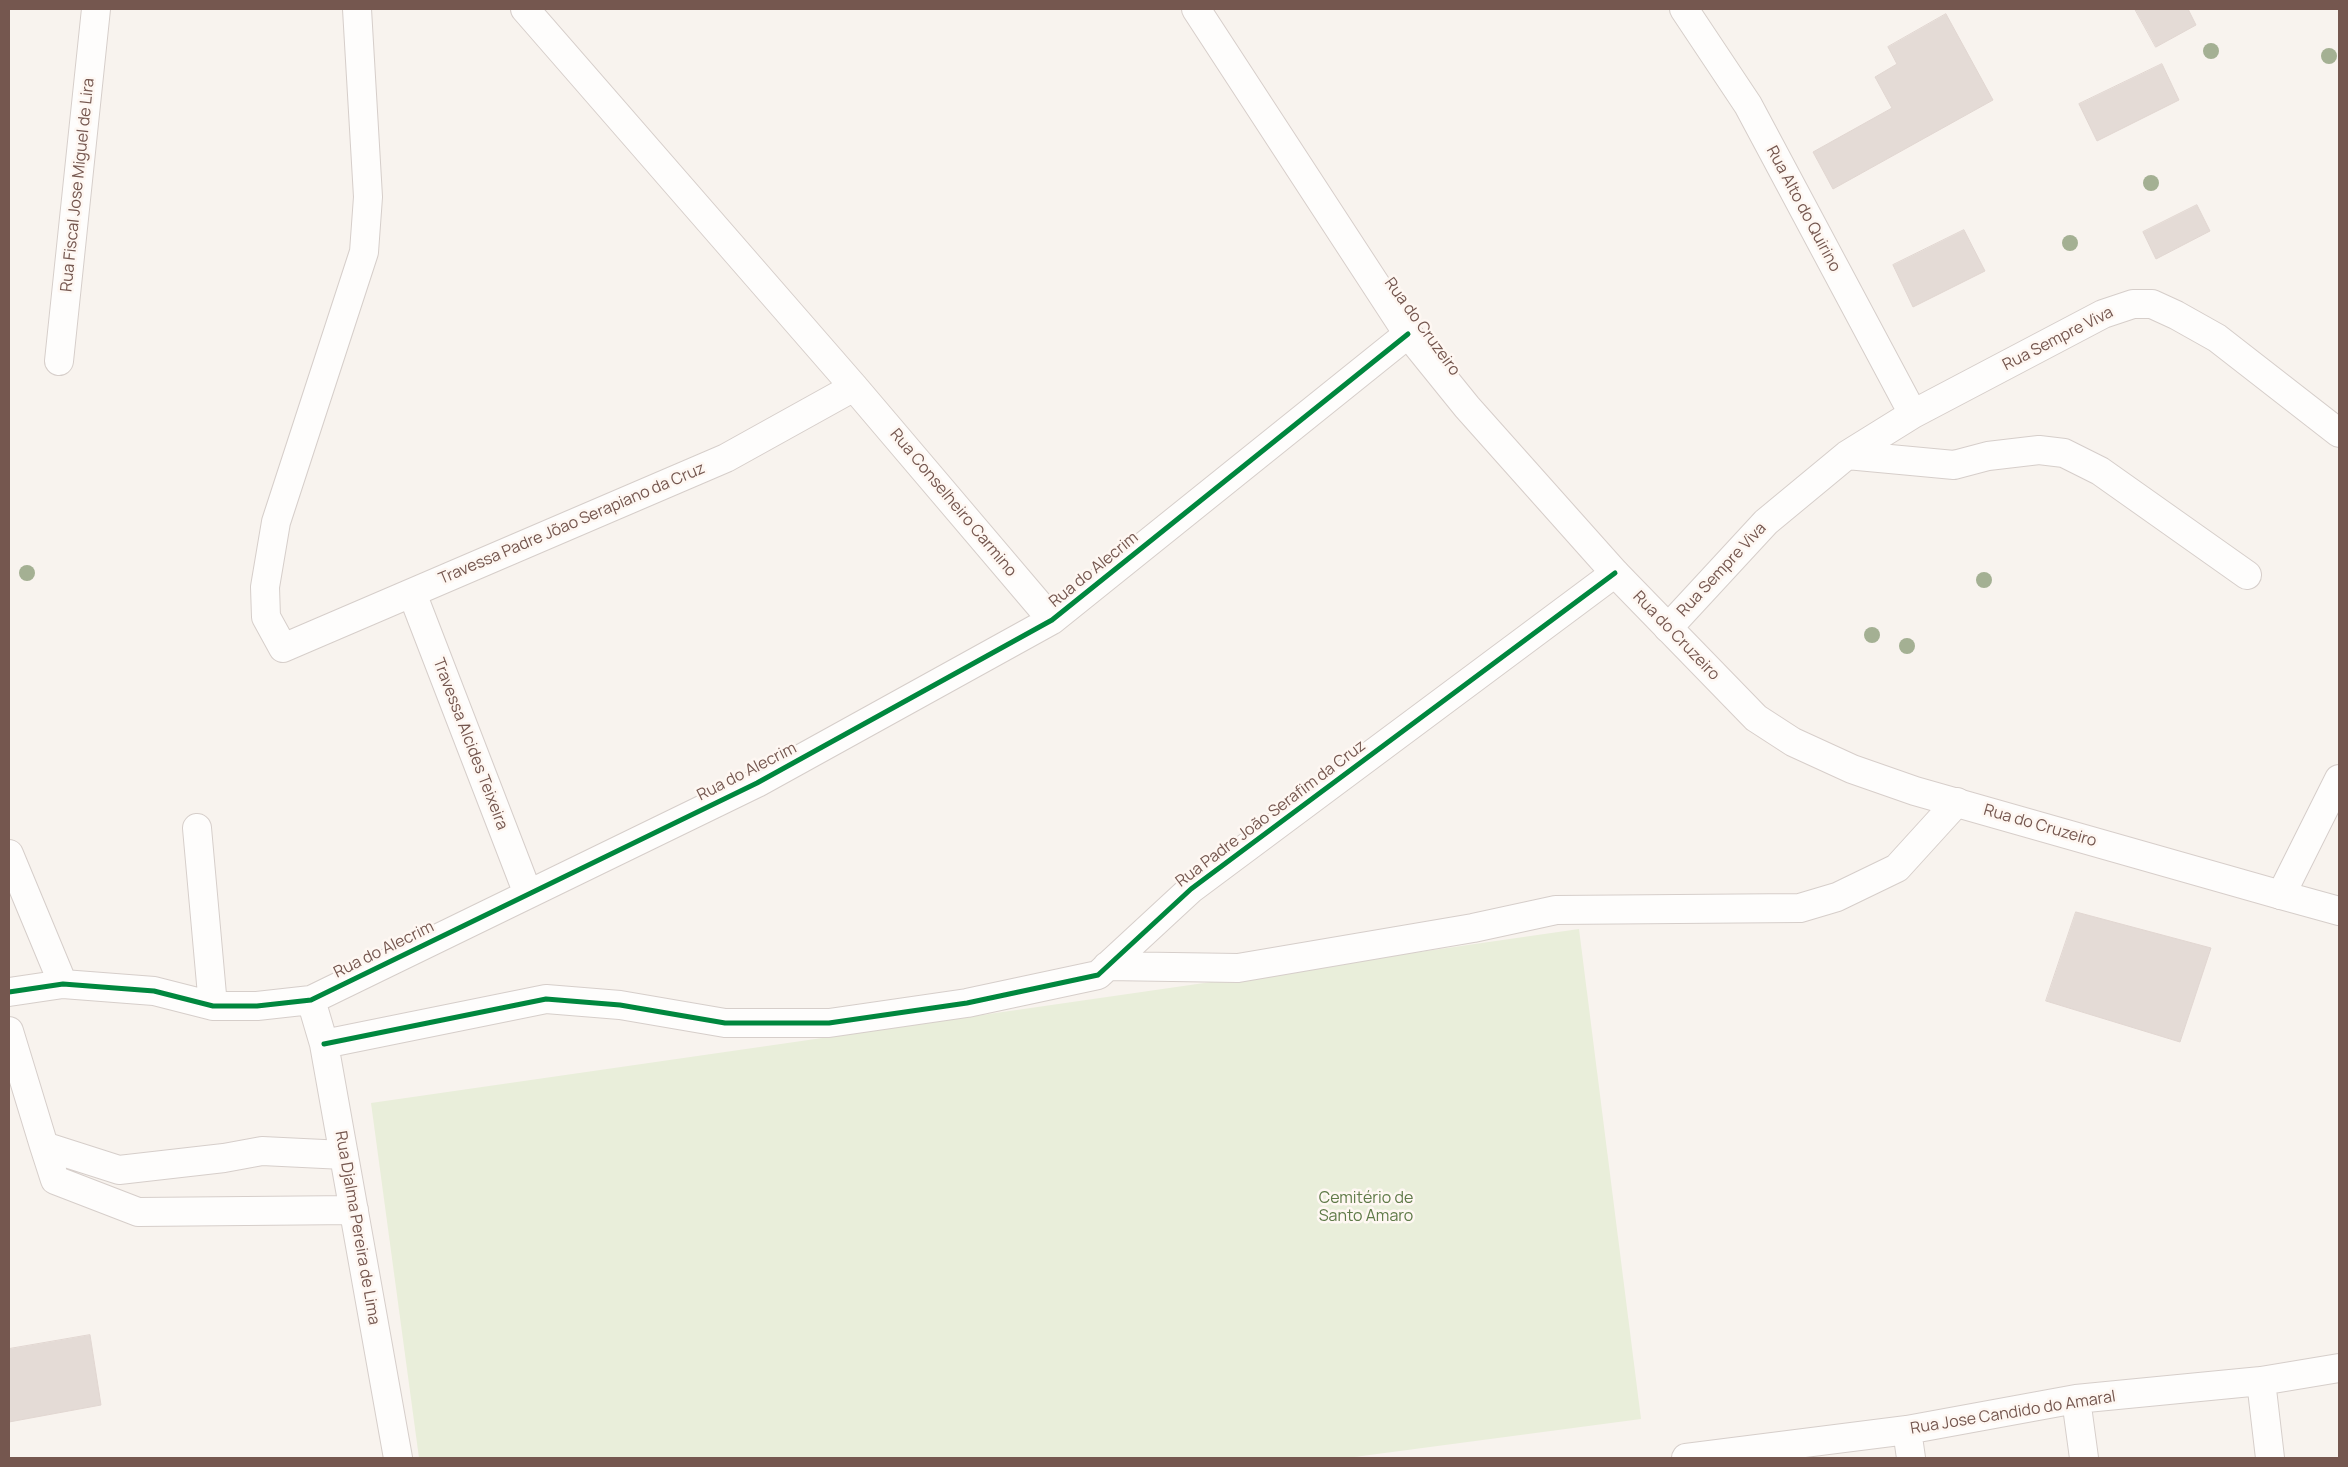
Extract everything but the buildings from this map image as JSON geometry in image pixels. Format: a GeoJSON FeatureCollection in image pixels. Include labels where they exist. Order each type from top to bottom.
{"type":"FeatureCollection","features":[{"type":"Feature","properties":{"kind":"street","name":"Rua Fiscal Jose Miguel de Lira"},"geometry":{"type":"LineString","coordinates":[[60,361],[96,9]]}},
{"type":"Feature","properties":{"kind":"street","name":"Travessa Padre Jõao Serapiano da Cruz"},"geometry":{"type":"LineString","coordinates":[[357,9],[368,197],[364,252],[276,522],[265,587],[266,617],[283,648],[726,458],[854,387]]}},
{"type":"Feature","properties":{"kind":"street","name":"Rua Conselheiro Carmino"},"geometry":{"type":"LineString","coordinates":[[526,9],[854,387],[1052,620]]}},
{"type":"Feature","properties":{"kind":"street","name":"Rua do Cruzeiro"},"geometry":{"type":"LineString","coordinates":[[1196,9],[1408,334],[1467,407],[1615,573],[1756,718],[1793,742],[1852,769],[1957,802],[2339,911]]}},
{"type":"Feature","properties":{"kind":"street","name":"Rua Alto do Quirino"},"geometry":{"type":"LineString","coordinates":[[1684,9],[1748,105],[1913,414]]}},
{"type":"Feature","properties":{"kind":"street","name":"Rua Sempre Viva"},"geometry":{"type":"LineString","coordinates":[[1668,628],[1766,522],[1847,455],[1913,414],[2103,314],[2133,304],[2152,304],[2217,338],[2339,433]]}},
{"type":"Feature","properties":{"kind":"street","name":"Rua do Alecrim"},"geometry":{"type":"LineString","coordinates":[[9,992],[63,984],[154,991],[213,1006],[257,1006],[311,1000],[757,783],[1052,620],[1408,334]]}},
{"type":"Feature","properties":{"kind":"street"},"geometry":{"type":"LineString","coordinates":[[1847,455],[1954,465],[1988,456],[2039,450],[2064,453],[2100,470],[2247,575]]}},
{"type":"Feature","properties":{"kind":"street","name":"Rua Padre João Serafim da Cruz"},"geometry":{"type":"LineString","coordinates":[[324,1044],[546,999],[620,1005],[725,1023],[829,1022],[967,1004],[1098,975],[1191,889],[1615,573]]}},
{"type":"Feature","properties":{"kind":"street","name":"Travessa Alcides Teixeira"},"geometry":{"type":"LineString","coordinates":[[412,593],[528,894]]}},
{"type":"Feature","properties":{"kind":"street"},"geometry":{"type":"LineString","coordinates":[[2281,895],[2339,779]]}},
{"type":"Feature","properties":{"kind":"street"},"geometry":{"type":"LineString","coordinates":[[1107,966],[1238,968],[1473,928],[1556,910],[1800,908],[1836,897],[1897,868],[1957,802]]}},
{"type":"Feature","properties":{"kind":"street"},"geometry":{"type":"LineString","coordinates":[[197,828],[213,1006]]}},
{"type":"Feature","properties":{"kind":"street"},"geometry":{"type":"LineString","coordinates":[[9,854],[63,984]]}},
{"type":"Feature","properties":{"kind":"street","name":"Rua Djalma Pereira de Lima"},"geometry":{"type":"LineString","coordinates":[[311,1000],[324,1044],[398,1458]]}},
{"type":"Feature","properties":{"kind":"street"},"geometry":{"type":"LineString","coordinates":[[9,1031],[55,1180],[138,1212],[354,1210]]}},
{"type":"Feature","properties":{"kind":"street"},"geometry":{"type":"LineString","coordinates":[[44,1146],[119,1170],[224,1158],[262,1151],[344,1155]]}},
{"type":"Feature","properties":{"kind":"street","name":"Rua Jose Candido do Amaral"},"geometry":{"type":"LineString","coordinates":[[1686,1458],[1724,1456],[1907,1430],[2076,1399],[2261,1381],[2339,1368]]}},
{"type":"Feature","properties":{"kind":"street"},"geometry":{"type":"LineString","coordinates":[[2261,1381],[2270,1458]]}},
{"type":"Feature","properties":{"kind":"street"},"geometry":{"type":"LineString","coordinates":[[2076,1399],[2084,1458]]}},
{"type":"Feature","properties":{"kind":"street"},"geometry":{"type":"LineString","coordinates":[[1907,1430],[1911,1458]]}},
{"type":"Feature","properties":{"kind":"green space","name":"Cemitério de Santo Amaro"},"geometry":{"type":"Polygon","coordinates":[[[1579,929],[1641,1419],[1347,1458],[419,1458],[371,1103],[1579,929]]]}},
{"type":"Feature","properties":{"kind":"cycle path"},"geometry":{"type":"LineString","coordinates":[[9,992],[63,984],[154,991],[213,1006],[257,1006],[311,1000],[757,783],[1052,620],[1408,334]]}},
{"type":"Feature","properties":{"kind":"cycle path"},"geometry":{"type":"LineString","coordinates":[[324,1044],[546,999],[620,1005],[725,1023],[829,1023],[967,1003],[1098,975],[1191,889],[1615,573]]}}]}
